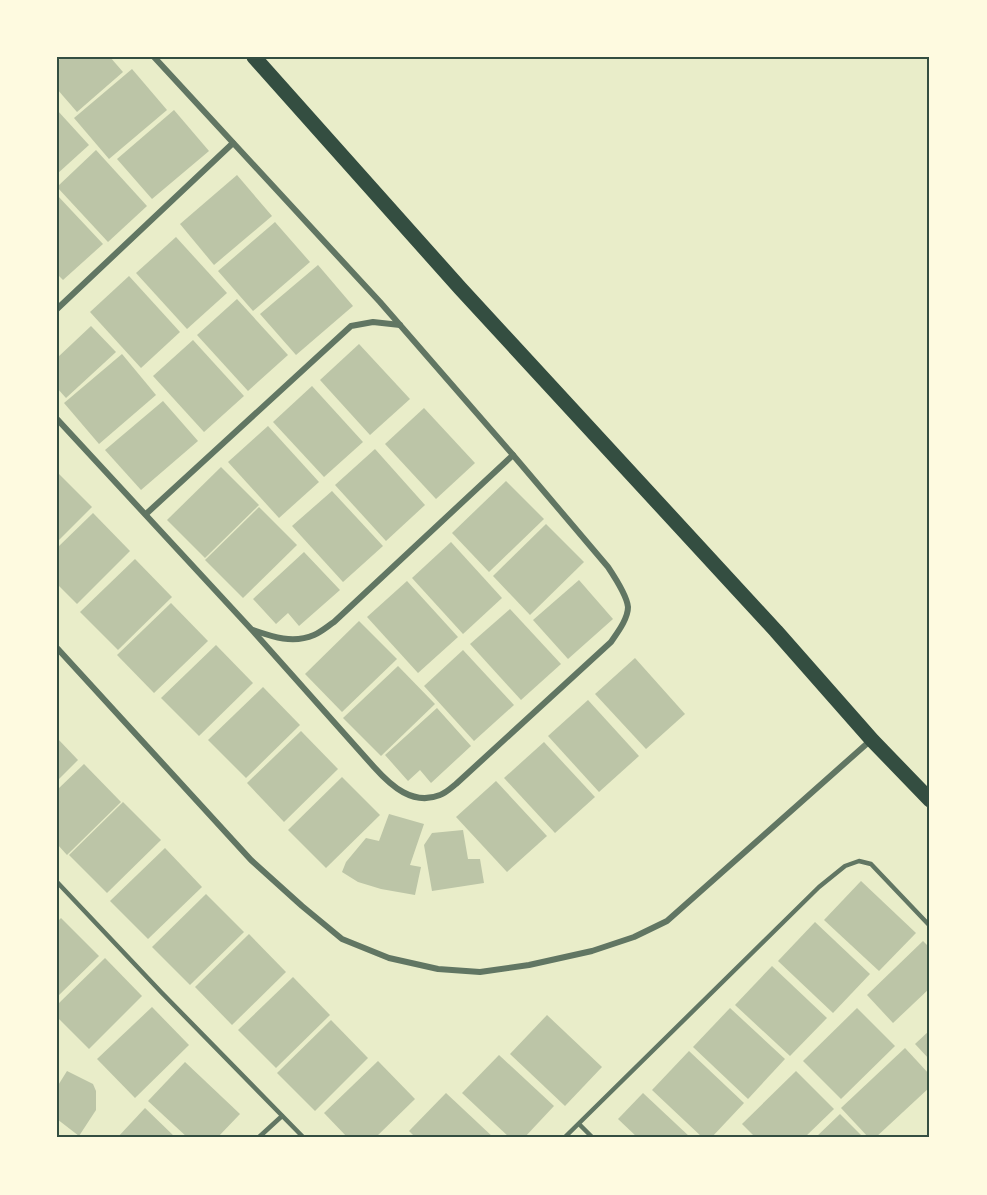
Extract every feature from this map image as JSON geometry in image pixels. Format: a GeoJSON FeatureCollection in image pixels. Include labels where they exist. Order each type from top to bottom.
{"type":"FeatureCollection","features":[{"type":"Feature","properties":{"kind":"main road"},"geometry":{"type":"LineString","coordinates":[[254,57],[460,288],[768,623],[872,740],[930,800]]}},
{"type":"Feature","properties":{"kind":"street"},"geometry":{"type":"LineString","coordinates":[[57,418],[390,784],[405,795],[424,799],[441,795],[456,784],[611,642],[622,624],[628,606],[620,586],[608,567],[400,325],[154,57]]}},
{"type":"Feature","properties":{"kind":"street"},"geometry":{"type":"LineString","coordinates":[[57,309],[233,143]]}},
{"type":"Feature","properties":{"kind":"street"},"geometry":{"type":"LineString","coordinates":[[146,514],[351,326],[372,322],[400,325]]}},
{"type":"Feature","properties":{"kind":"street"},"geometry":{"type":"LineString","coordinates":[[252,630],[277,639],[300,640],[315,635],[334,622],[513,455]]}},
{"type":"Feature","properties":{"kind":"street"},"geometry":{"type":"LineString","coordinates":[[57,648],[251,860],[302,906],[342,939],[389,958],[438,969],[480,972],[529,965],[592,951],[634,937],[667,921],[872,740]]}},
{"type":"Feature","properties":{"kind":"lane"},"geometry":{"type":"LineString","coordinates":[[564,1138],[819,886],[845,866],[859,861],[871,864],[930,926]]}},
{"type":"Feature","properties":{"kind":"lane"},"geometry":{"type":"LineString","coordinates":[[57,882],[160,992],[304,1138]]}},
{"type":"Feature","properties":{"kind":"lane"},"geometry":{"type":"LineString","coordinates":[[258,1138],[282,1116]]}},
{"type":"Feature","properties":{"kind":"lane"},"geometry":{"type":"LineString","coordinates":[[579,1124],[593,1138]]}},
{"type":"Feature","properties":{"kind":"building"},"geometry":{"type":"Polygon","coordinates":[[[62,57],[110,57],[123,72],[77,112],[57,89],[57,62],[62,57]]]}},
{"type":"Feature","properties":{"kind":"building"},"geometry":{"type":"Polygon","coordinates":[[[132,69],[167,110],[109,159],[74,118],[132,69]]]}},
{"type":"Feature","properties":{"kind":"building"},"geometry":{"type":"Polygon","coordinates":[[[57,110],[89,145],[57,174],[57,110]]]}},
{"type":"Feature","properties":{"kind":"building"},"geometry":{"type":"Polygon","coordinates":[[[174,110],[209,151],[152,199],[117,159],[174,110]]]}},
{"type":"Feature","properties":{"kind":"building"},"geometry":{"type":"Polygon","coordinates":[[[96,150],[147,206],[108,242],[57,187],[96,150]]]}},
{"type":"Feature","properties":{"kind":"building"},"geometry":{"type":"Polygon","coordinates":[[[237,175],[272,216],[214,265],[180,224],[237,175]]]}},
{"type":"Feature","properties":{"kind":"building"},"geometry":{"type":"Polygon","coordinates":[[[57,195],[103,244],[63,280],[57,274],[57,195]]]}},
{"type":"Feature","properties":{"kind":"building"},"geometry":{"type":"Polygon","coordinates":[[[275,222],[310,262],[253,311],[218,271],[275,222]]]}},
{"type":"Feature","properties":{"kind":"building"},"geometry":{"type":"Polygon","coordinates":[[[176,237],[227,293],[187,329],[136,273],[176,237]]]}},
{"type":"Feature","properties":{"kind":"building"},"geometry":{"type":"Polygon","coordinates":[[[318,265],[353,306],[296,355],[260,314],[318,265]]]}},
{"type":"Feature","properties":{"kind":"building"},"geometry":{"type":"Polygon","coordinates":[[[129,276],[180,332],[141,368],[90,312],[129,276]]]}},
{"type":"Feature","properties":{"kind":"building"},"geometry":{"type":"Polygon","coordinates":[[[237,299],[288,355],[248,391],[197,335],[237,299]]]}},
{"type":"Feature","properties":{"kind":"building"},"geometry":{"type":"Polygon","coordinates":[[[91,326],[116,352],[66,398],[57,388],[57,358],[91,326]]]}},
{"type":"Feature","properties":{"kind":"building"},"geometry":{"type":"Polygon","coordinates":[[[193,340],[244,396],[204,432],[153,376],[193,340]]]}},
{"type":"Feature","properties":{"kind":"building"},"geometry":{"type":"Polygon","coordinates":[[[359,344],[410,399],[370,435],[320,380],[359,344]]]}},
{"type":"Feature","properties":{"kind":"building"},"geometry":{"type":"Polygon","coordinates":[[[122,354],[156,395],[99,444],[64,403],[122,354]]]}},
{"type":"Feature","properties":{"kind":"building"},"geometry":{"type":"Polygon","coordinates":[[[312,386],[363,442],[324,477],[273,422],[312,386]]]}},
{"type":"Feature","properties":{"kind":"building"},"geometry":{"type":"Polygon","coordinates":[[[163,401],[198,441],[141,490],[105,450],[163,401]]]}},
{"type":"Feature","properties":{"kind":"building"},"geometry":{"type":"Polygon","coordinates":[[[424,408],[475,463],[436,499],[385,444],[424,408]]]}},
{"type":"Feature","properties":{"kind":"building"},"geometry":{"type":"Polygon","coordinates":[[[268,426],[319,482],[279,518],[228,462],[268,426]]]}},
{"type":"Feature","properties":{"kind":"building"},"geometry":{"type":"Polygon","coordinates":[[[375,449],[425,505],[386,541],[335,485],[375,449]]]}},
{"type":"Feature","properties":{"kind":"building"},"geometry":{"type":"Polygon","coordinates":[[[221,467],[259,505],[205,558],[167,520],[221,467]]]}},
{"type":"Feature","properties":{"kind":"building"},"geometry":{"type":"Polygon","coordinates":[[[57,472],[92,507],[57,542],[57,472]]]}},
{"type":"Feature","properties":{"kind":"building"},"geometry":{"type":"Polygon","coordinates":[[[506,481],[544,519],[489,572],[452,533],[506,481]]]}},
{"type":"Feature","properties":{"kind":"building"},"geometry":{"type":"Polygon","coordinates":[[[332,491],[383,546],[343,582],[292,526],[332,491]]]}},
{"type":"Feature","properties":{"kind":"building"},"geometry":{"type":"Polygon","coordinates":[[[259,507],[297,545],[243,598],[205,560],[259,507]]]}},
{"type":"Feature","properties":{"kind":"building"},"geometry":{"type":"Polygon","coordinates":[[[93,513],[130,551],[77,604],[57,584],[57,548],[93,513]]]}},
{"type":"Feature","properties":{"kind":"building"},"geometry":{"type":"Polygon","coordinates":[[[546,524],[584,562],[530,615],[493,576],[546,524]]]}},
{"type":"Feature","properties":{"kind":"building"},"geometry":{"type":"Polygon","coordinates":[[[451,542],[502,598],[463,634],[412,578],[451,542]]]}},
{"type":"Feature","properties":{"kind":"building"},"geometry":{"type":"Polygon","coordinates":[[[304,552],[340,590],[299,626],[288,613],[276,624],[253,599],[304,552]]]}},
{"type":"Feature","properties":{"kind":"building"},"geometry":{"type":"Polygon","coordinates":[[[135,559],[172,597],[118,650],[80,612],[135,559]]]}},
{"type":"Feature","properties":{"kind":"building"},"geometry":{"type":"Polygon","coordinates":[[[579,580],[613,619],[568,659],[533,620],[579,580]]]}},
{"type":"Feature","properties":{"kind":"building"},"geometry":{"type":"Polygon","coordinates":[[[407,581],[458,637],[418,673],[367,617],[407,581]]]}},
{"type":"Feature","properties":{"kind":"building"},"geometry":{"type":"Polygon","coordinates":[[[171,603],[208,641],[154,693],[117,655],[171,603]]]}},
{"type":"Feature","properties":{"kind":"building"},"geometry":{"type":"Polygon","coordinates":[[[510,609],[561,664],[521,700],[470,644],[510,609]]]}},
{"type":"Feature","properties":{"kind":"building"},"geometry":{"type":"Polygon","coordinates":[[[359,621],[397,659],[342,712],[305,674],[359,621]]]}},
{"type":"Feature","properties":{"kind":"building"},"geometry":{"type":"Polygon","coordinates":[[[216,645],[253,683],[199,736],[161,698],[216,645]]]}},
{"type":"Feature","properties":{"kind":"building"},"geometry":{"type":"Polygon","coordinates":[[[463,650],[514,705],[474,741],[424,686],[463,650]]]}},
{"type":"Feature","properties":{"kind":"building"},"geometry":{"type":"Polygon","coordinates":[[[635,658],[685,714],[646,749],[595,694],[635,658]]]}},
{"type":"Feature","properties":{"kind":"building"},"geometry":{"type":"Polygon","coordinates":[[[398,666],[435,704],[381,756],[343,718],[398,666]]]}},
{"type":"Feature","properties":{"kind":"building"},"geometry":{"type":"Polygon","coordinates":[[[263,687],[300,725],[246,778],[208,740],[263,687]]]}},
{"type":"Feature","properties":{"kind":"building"},"geometry":{"type":"Polygon","coordinates":[[[588,700],[639,756],[599,792],[548,736],[588,700]]]}},
{"type":"Feature","properties":{"kind":"building"},"geometry":{"type":"Polygon","coordinates":[[[437,708],[471,746],[431,783],[420,770],[408,781],[385,755],[437,708]]]}},
{"type":"Feature","properties":{"kind":"building"},"geometry":{"type":"Polygon","coordinates":[[[301,731],[338,769],[284,822],[247,783],[301,731]]]}},
{"type":"Feature","properties":{"kind":"building"},"geometry":{"type":"Polygon","coordinates":[[[57,738],[78,760],[57,781],[57,738]]]}},
{"type":"Feature","properties":{"kind":"building"},"geometry":{"type":"Polygon","coordinates":[[[544,742],[595,797],[555,833],[504,778],[544,742]]]}},
{"type":"Feature","properties":{"kind":"building"},"geometry":{"type":"Polygon","coordinates":[[[84,764],[121,802],[67,855],[57,844],[57,790],[84,764]]]}},
{"type":"Feature","properties":{"kind":"building"},"geometry":{"type":"Polygon","coordinates":[[[342,777],[380,815],[326,868],[288,830],[342,777]]]}},
{"type":"Feature","properties":{"kind":"building"},"geometry":{"type":"Polygon","coordinates":[[[496,781],[547,836],[507,872],[456,817],[496,781]]]}},
{"type":"Feature","properties":{"kind":"building"},"geometry":{"type":"Polygon","coordinates":[[[123,802],[161,840],[107,893],[69,855],[123,802]]]}},
{"type":"Feature","properties":{"kind":"building"},"geometry":{"type":"Polygon","coordinates":[[[389,814],[424,824],[410,865],[421,867],[415,895],[358,882],[342,872],[346,862],[366,838],[379,841],[389,814]]]}},
{"type":"Feature","properties":{"kind":"building"},"geometry":{"type":"Polygon","coordinates":[[[463,830],[468,859],[480,859],[484,883],[432,891],[424,845],[432,833],[463,830]]]}},
{"type":"Feature","properties":{"kind":"building"},"geometry":{"type":"Polygon","coordinates":[[[165,848],[202,887],[148,939],[110,901],[165,848]]]}},
{"type":"Feature","properties":{"kind":"building"},"geometry":{"type":"Polygon","coordinates":[[[861,881],[916,933],[879,971],[824,920],[861,881]]]}},
{"type":"Feature","properties":{"kind":"building"},"geometry":{"type":"Polygon","coordinates":[[[206,894],[244,932],[190,985],[152,947],[206,894]]]}},
{"type":"Feature","properties":{"kind":"building"},"geometry":{"type":"Polygon","coordinates":[[[61,918],[99,956],[57,997],[57,922],[61,918]]]}},
{"type":"Feature","properties":{"kind":"building"},"geometry":{"type":"Polygon","coordinates":[[[815,922],[870,974],[833,1013],[778,961],[815,922]]]}},
{"type":"Feature","properties":{"kind":"building"},"geometry":{"type":"Polygon","coordinates":[[[249,934],[286,972],[232,1025],[195,987],[249,934]]]}},
{"type":"Feature","properties":{"kind":"building"},"geometry":{"type":"Polygon","coordinates":[[[923,941],[930,948],[930,988],[893,1023],[867,995],[923,941]]]}},
{"type":"Feature","properties":{"kind":"building"},"geometry":{"type":"Polygon","coordinates":[[[105,958],[142,996],[89,1049],[57,1017],[57,1005],[105,958]]]}},
{"type":"Feature","properties":{"kind":"building"},"geometry":{"type":"Polygon","coordinates":[[[772,966],[827,1018],[790,1056],[735,1005],[772,966]]]}},
{"type":"Feature","properties":{"kind":"building"},"geometry":{"type":"Polygon","coordinates":[[[293,977],[330,1015],[276,1068],[238,1030],[293,977]]]}},
{"type":"Feature","properties":{"kind":"building"},"geometry":{"type":"Polygon","coordinates":[[[152,1007],[189,1045],[135,1098],[97,1059],[152,1007]]]}},
{"type":"Feature","properties":{"kind":"building"},"geometry":{"type":"Polygon","coordinates":[[[730,1008],[785,1059],[748,1099],[693,1047],[730,1008]]]}},
{"type":"Feature","properties":{"kind":"building"},"geometry":{"type":"Polygon","coordinates":[[[857,1008],[895,1046],[841,1099],[803,1061],[857,1008]]]}},
{"type":"Feature","properties":{"kind":"building"},"geometry":{"type":"Polygon","coordinates":[[[547,1015],[602,1067],[565,1106],[510,1054],[547,1015]]]}},
{"type":"Feature","properties":{"kind":"building"},"geometry":{"type":"Polygon","coordinates":[[[331,1020],[368,1058],[315,1111],[277,1073],[331,1020]]]}},
{"type":"Feature","properties":{"kind":"building"},"geometry":{"type":"Polygon","coordinates":[[[930,1030],[930,1060],[915,1044],[930,1030]]]}},
{"type":"Feature","properties":{"kind":"building"},"geometry":{"type":"Polygon","coordinates":[[[905,1048],[930,1075],[930,1087],[875,1138],[869,1138],[841,1108],[905,1048]]]}},
{"type":"Feature","properties":{"kind":"building"},"geometry":{"type":"Polygon","coordinates":[[[689,1051],[744,1103],[711,1138],[703,1138],[652,1090],[689,1051]]]}},
{"type":"Feature","properties":{"kind":"building"},"geometry":{"type":"Polygon","coordinates":[[[499,1055],[554,1106],[524,1138],[510,1138],[462,1093],[499,1055]]]}},
{"type":"Feature","properties":{"kind":"building"},"geometry":{"type":"Polygon","coordinates":[[[378,1061],[415,1099],[375,1138],[348,1138],[324,1113],[378,1061]]]}},
{"type":"Feature","properties":{"kind":"building"},"geometry":{"type":"Polygon","coordinates":[[[185,1062],[240,1114],[217,1138],[188,1138],[148,1101],[185,1062]]]}},
{"type":"Feature","properties":{"kind":"building"},"geometry":{"type":"Polygon","coordinates":[[[67,1071],[93,1084],[96,1091],[96,1110],[79,1136],[57,1119],[57,1087],[67,1071]]]}},
{"type":"Feature","properties":{"kind":"building"},"geometry":{"type":"Polygon","coordinates":[[[796,1071],[834,1109],[804,1138],[756,1138],[742,1124],[796,1071]]]}},
{"type":"Feature","properties":{"kind":"building"},"geometry":{"type":"Polygon","coordinates":[[[446,1093],[494,1138],[416,1138],[409,1131],[446,1093]]]}},
{"type":"Feature","properties":{"kind":"building"},"geometry":{"type":"Polygon","coordinates":[[[643,1093],[691,1138],[638,1138],[618,1119],[643,1093]]]}},
{"type":"Feature","properties":{"kind":"building"},"geometry":{"type":"Polygon","coordinates":[[[145,1108],[176,1138],[117,1138],[145,1108]]]}},
{"type":"Feature","properties":{"kind":"building"},"geometry":{"type":"Polygon","coordinates":[[[840,1114],[864,1138],[815,1138],[840,1114]]]}}]}
